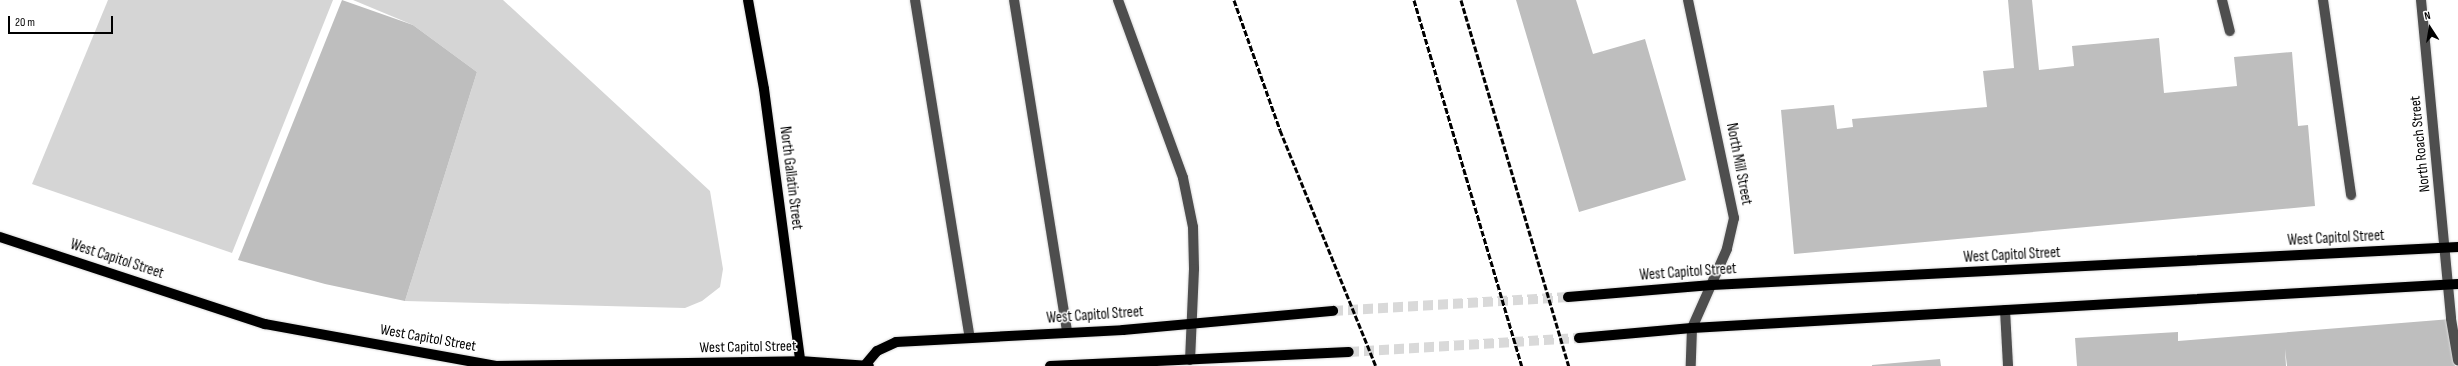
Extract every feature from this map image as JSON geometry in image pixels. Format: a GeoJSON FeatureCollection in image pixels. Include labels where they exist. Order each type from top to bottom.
{"type":"FeatureCollection","features":[{"type":"Feature","properties":{"kind":"main road","name":"North Gallatin Street"},"geometry":{"type":"LineString","coordinates":[[748,0],[764,89],[800,364]]}},
{"type":"Feature","properties":{"kind":"main road","name":"West Capitol Street"},"geometry":{"type":"LineString","coordinates":[[0,236],[266,324],[495,366],[868,365],[877,352],[896,342],[1067,332],[1334,311]]}},
{"type":"Feature","properties":{"kind":"main road","name":"West Capitol Street"},"geometry":{"type":"LineString","coordinates":[[1568,297],[1712,285],[2458,247]]}},
{"type":"Feature","properties":{"kind":"main road"},"geometry":{"type":"LineString","coordinates":[[1579,338],[1692,328],[2453,284]]}},
{"type":"Feature","properties":{"kind":"main road"},"geometry":{"type":"LineString","coordinates":[[1050,366],[1349,352]]}},
{"type":"Feature","properties":{"kind":"street"},"geometry":{"type":"LineString","coordinates":[[915,0],[970,338]]}},
{"type":"Feature","properties":{"kind":"street"},"geometry":{"type":"LineString","coordinates":[[1014,0],[1067,332]]}},
{"type":"Feature","properties":{"kind":"street"},"geometry":{"type":"LineString","coordinates":[[1118,0],[1183,178],[1193,227],[1190,360]]}},
{"type":"Feature","properties":{"kind":"street","name":"North Mill Street"},"geometry":{"type":"LineString","coordinates":[[1688,0],[1734,218],[1727,249],[1692,328]]}},
{"type":"Feature","properties":{"kind":"street"},"geometry":{"type":"LineString","coordinates":[[2222,0],[2230,31]]}},
{"type":"Feature","properties":{"kind":"street"},"geometry":{"type":"LineString","coordinates":[[2323,0],[2351,195]]}},
{"type":"Feature","properties":{"kind":"street","name":"North Roach Street"},"geometry":{"type":"LineString","coordinates":[[2421,0],[2445,248],[2453,284],[2458,360]]}},
{"type":"Feature","properties":{"kind":"street"},"geometry":{"type":"LineString","coordinates":[[2005,310],[2008,366]]}},
{"type":"Feature","properties":{"kind":"street"},"geometry":{"type":"LineString","coordinates":[[1691,366],[1692,328]]}},
{"type":"Feature","properties":{"kind":"shaded area"},"geometry":{"type":"Polygon","coordinates":[[[108,0],[333,0],[232,253],[32,184],[108,0]]]}},
{"type":"Feature","properties":{"kind":"shaded area"},"geometry":{"type":"Polygon","coordinates":[[[353,0],[503,0],[710,191],[723,269],[720,287],[702,301],[685,308],[405,301],[477,72],[413,25],[353,0]]]}},
{"type":"Feature","properties":{"kind":"building"},"geometry":{"type":"Polygon","coordinates":[[[342,0],[413,25],[477,72],[405,301],[325,284],[238,260],[342,0]]]}},
{"type":"Feature","properties":{"kind":"building"},"geometry":{"type":"Polygon","coordinates":[[[1516,0],[1576,0],[1593,54],[1645,39],[1686,180],[1579,212],[1516,0]]]}},
{"type":"Feature","properties":{"kind":"building"},"geometry":{"type":"Polygon","coordinates":[[[2008,0],[2032,0],[2039,70],[2074,66],[2072,46],[2159,38],[2164,93],[2237,86],[2234,57],[2292,52],[2298,126],[2308,125],[2315,206],[1794,254],[1781,110],[1834,105],[1837,129],[1853,127],[1852,119],[1987,107],[1983,71],[2014,68],[2008,0]]]}},
{"type":"Feature","properties":{"kind":"building"},"geometry":{"type":"Polygon","coordinates":[[[2451,319],[2455,366],[2287,366],[2285,349],[2286,366],[2077,366],[2075,338],[2178,332],[2178,341],[2451,319]]]}},
{"type":"Feature","properties":{"kind":"building"},"geometry":{"type":"Polygon","coordinates":[[[1940,359],[1941,366],[1872,366],[1872,365],[1940,359]]]}},
{"type":"Feature","properties":{"kind":"tunnel"},"geometry":{"type":"LineString","coordinates":[[1333,311],[1568,297]]}},
{"type":"Feature","properties":{"kind":"tunnel"},"geometry":{"type":"LineString","coordinates":[[1349,352],[1579,338]]}},
{"type":"Feature","properties":{"kind":"railway"},"geometry":{"type":"LineString","coordinates":[[1234,0],[1280,130],[1376,366]]}},
{"type":"Feature","properties":{"kind":"railway"},"geometry":{"type":"LineString","coordinates":[[1414,0],[1522,366]]}},
{"type":"Feature","properties":{"kind":"railway"},"geometry":{"type":"LineString","coordinates":[[1461,0],[1569,366]]}}]}
